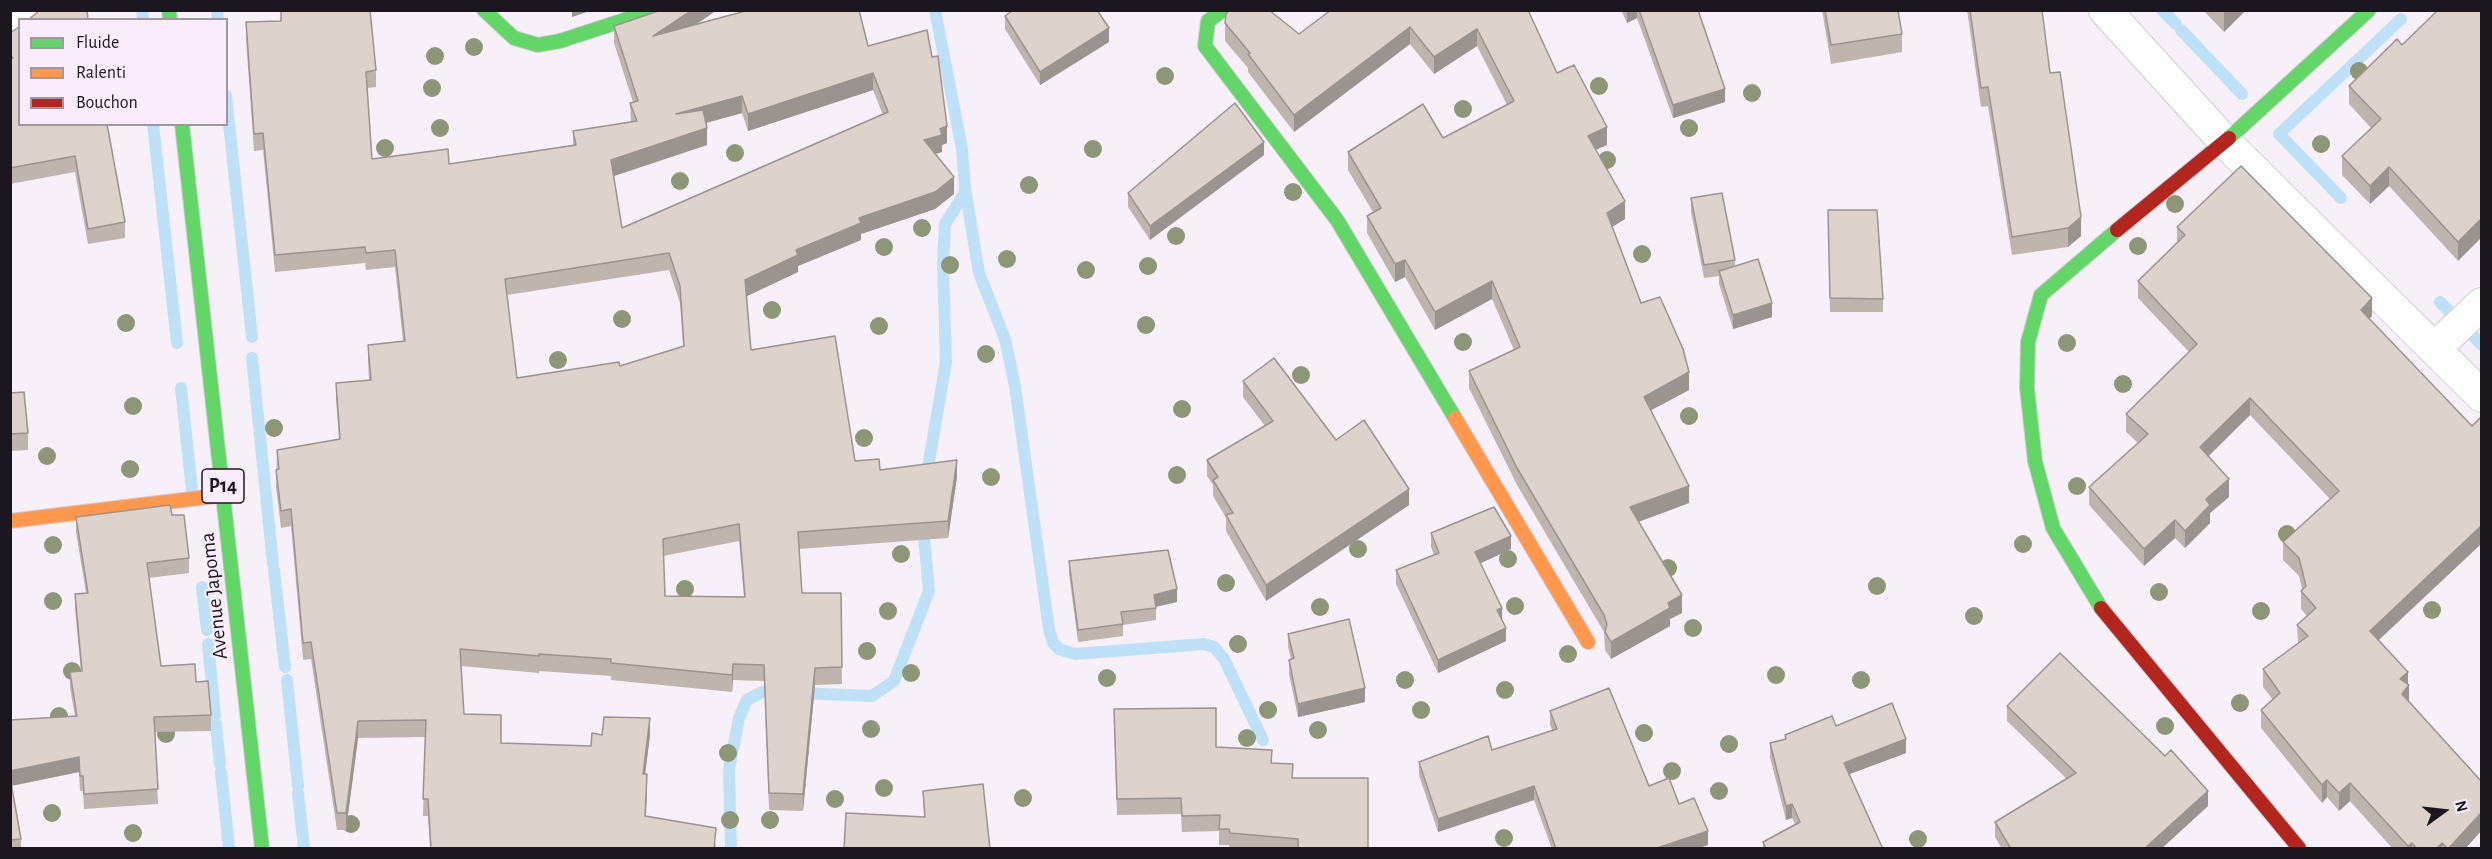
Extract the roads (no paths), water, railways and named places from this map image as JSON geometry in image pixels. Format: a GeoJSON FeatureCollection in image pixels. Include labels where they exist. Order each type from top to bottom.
{"type":"FeatureCollection","features":[{"type":"Feature","properties":{"kind":"street"},"geometry":{"type":"LineString","coordinates":[[484,10],[514,38],[538,45],[560,41],[655,10]]}},
{"type":"Feature","properties":{"kind":"street"},"geometry":{"type":"LineString","coordinates":[[1224,10],[1208,21],[1205,46],[1337,220],[1588,642]]}},
{"type":"Feature","properties":{"kind":"street"},"geometry":{"type":"LineString","coordinates":[[2105,10],[2225,142],[2481,396]]}},
{"type":"Feature","properties":{"kind":"street"},"geometry":{"type":"LineString","coordinates":[[2299,849],[2095,601],[2053,528],[2035,461],[2027,388],[2028,342],[2041,296],[2136,213],[2225,142],[2369,10]]}},
{"type":"Feature","properties":{"kind":"street","name":"Avenue Japoma"},"geometry":{"type":"LineString","coordinates":[[182,126],[262,849]]}},
{"type":"Feature","properties":{"kind":"street"},"geometry":{"type":"LineString","coordinates":[[2434,349],[2481,304]]}},
{"type":"Feature","properties":{"kind":"street"},"geometry":{"type":"LineString","coordinates":[[10,521],[224,495]]}},
{"type":"Feature","properties":{"kind":"waterway"},"geometry":{"type":"LineString","coordinates":[[142,10],[143,18]]}},
{"type":"Feature","properties":{"kind":"waterway"},"geometry":{"type":"LineString","coordinates":[[217,10],[218,18]]}},
{"type":"Feature","properties":{"kind":"waterway"},"geometry":{"type":"LineString","coordinates":[[935,10],[962,149],[965,188],[979,273],[1005,339],[1015,386],[1049,629],[1053,643],[1059,649],[1075,654],[1204,644],[1214,647],[1224,659],[1263,740]]}},
{"type":"Feature","properties":{"kind":"waterway"},"geometry":{"type":"LineString","coordinates":[[2162,10],[2176,24]]}},
{"type":"Feature","properties":{"kind":"waterway"},"geometry":{"type":"LineString","coordinates":[[2341,198],[2279,134],[2401,19]]}},
{"type":"Feature","properties":{"kind":"waterway"},"geometry":{"type":"LineString","coordinates":[[2181,30],[2242,94]]}},
{"type":"Feature","properties":{"kind":"waterway"},"geometry":{"type":"LineString","coordinates":[[228,115],[252,337]]}},
{"type":"Feature","properties":{"kind":"waterway"},"geometry":{"type":"LineString","coordinates":[[153,126],[177,343]]}},
{"type":"Feature","properties":{"kind":"waterway"},"geometry":{"type":"LineString","coordinates":[[926,479],[946,362],[943,263],[945,224],[965,189]]}},
{"type":"Feature","properties":{"kind":"waterway"},"geometry":{"type":"LineString","coordinates":[[2440,302],[2482,345]]}},
{"type":"Feature","properties":{"kind":"waterway"},"geometry":{"type":"LineString","coordinates":[[252,358],[273,564]]}},
{"type":"Feature","properties":{"kind":"waterway"},"geometry":{"type":"LineString","coordinates":[[181,388],[192,490]]}},
{"type":"Feature","properties":{"kind":"waterway"},"geometry":{"type":"LineString","coordinates":[[799,693],[872,696],[894,681],[929,591],[923,526]]}},
{"type":"Feature","properties":{"kind":"waterway"},"geometry":{"type":"LineString","coordinates":[[274,570],[285,667]]}},
{"type":"Feature","properties":{"kind":"waterway"},"geometry":{"type":"LineString","coordinates":[[202,587],[207,630]]}},
{"type":"Feature","properties":{"kind":"waterway"},"geometry":{"type":"LineString","coordinates":[[208,644],[215,715]]}},
{"type":"Feature","properties":{"kind":"waterway"},"geometry":{"type":"LineString","coordinates":[[287,680],[298,786]]}},
{"type":"Feature","properties":{"kind":"waterway"},"geometry":{"type":"LineString","coordinates":[[731,848],[729,769],[739,718],[747,700],[762,692],[779,692]]}},
{"type":"Feature","properties":{"kind":"waterway"},"geometry":{"type":"LineString","coordinates":[[216,724],[220,764]]}},
{"type":"Feature","properties":{"kind":"waterway"},"geometry":{"type":"LineString","coordinates":[[221,772],[229,848]]}},
{"type":"Feature","properties":{"kind":"waterway"},"geometry":{"type":"LineString","coordinates":[[298,793],[304,848]]}}]}
